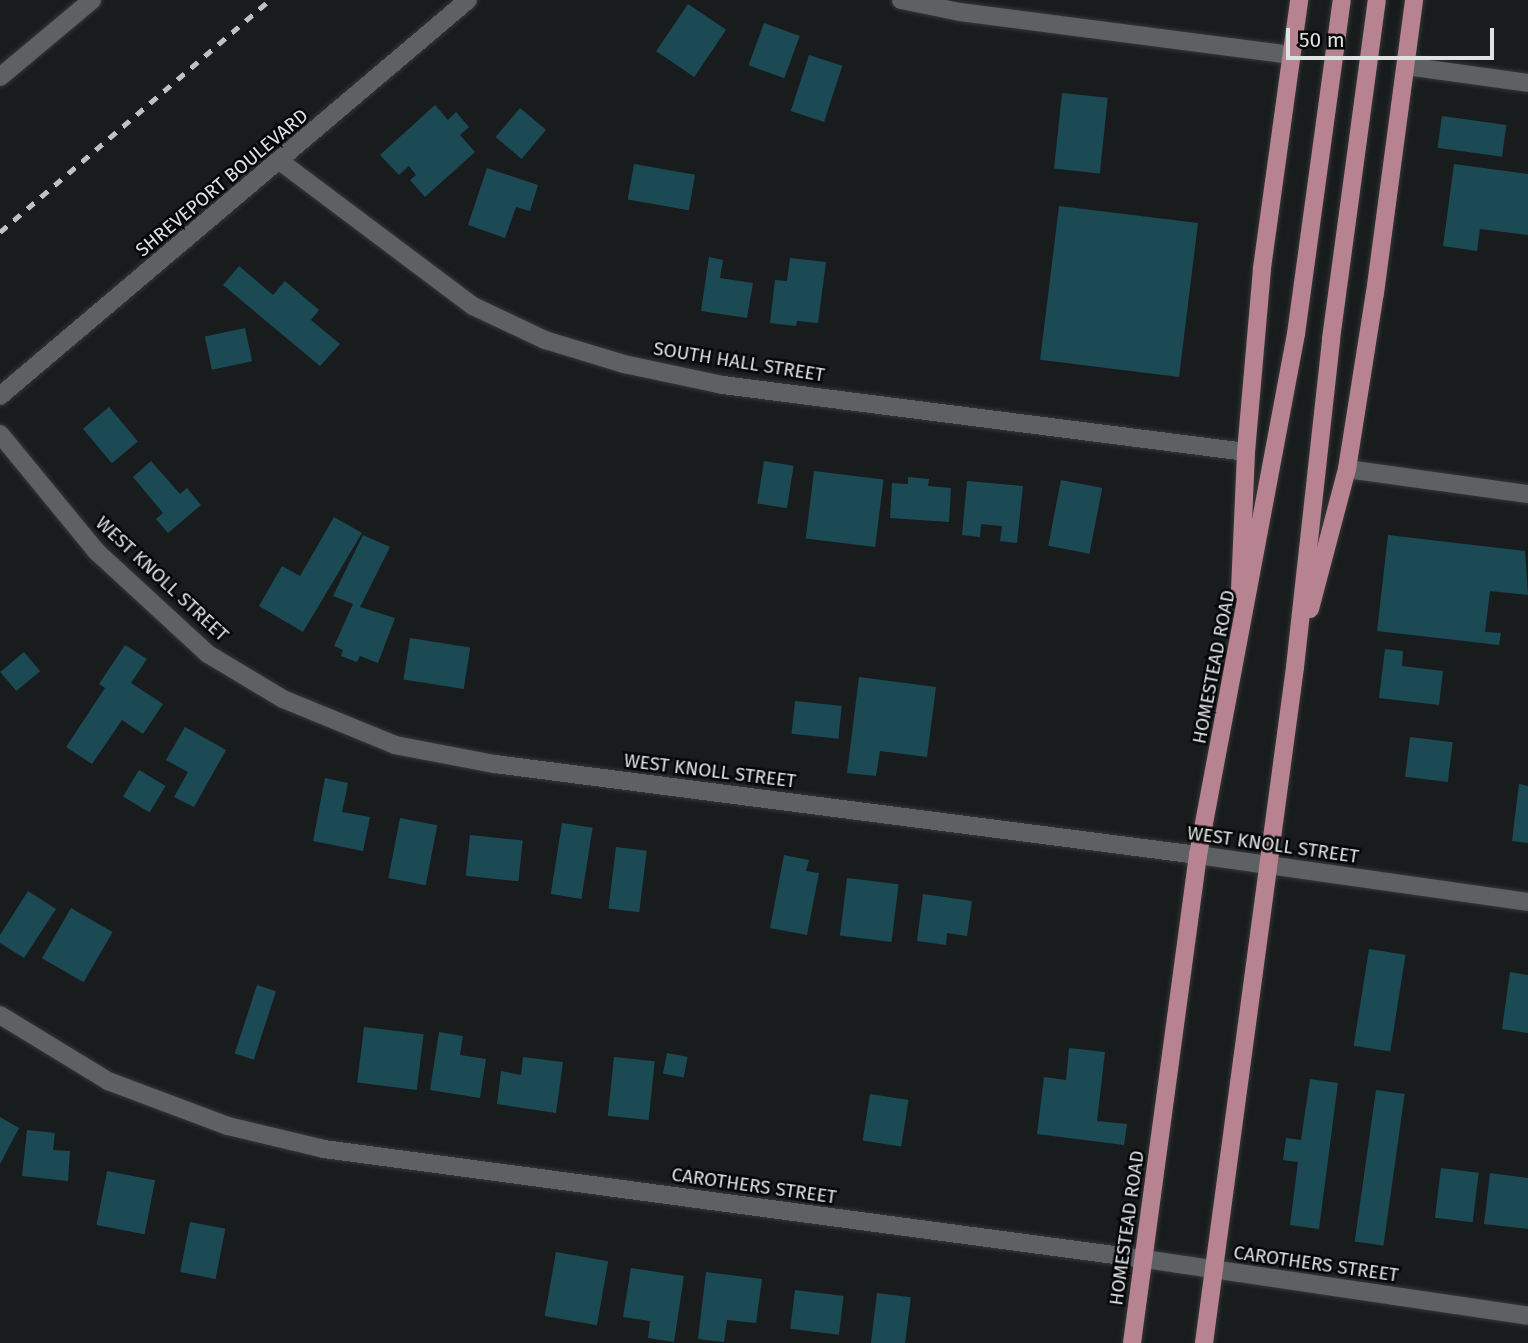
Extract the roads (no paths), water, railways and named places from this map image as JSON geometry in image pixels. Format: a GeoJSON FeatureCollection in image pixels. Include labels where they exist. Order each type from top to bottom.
{"type":"FeatureCollection","features":[{"type":"Feature","properties":{"kind":"main road"},"geometry":{"type":"LineString","coordinates":[[1238,656],[1246,452],[1262,268],[1299,0]]}},
{"type":"Feature","properties":{"kind":"main road","name":"HOMESTEAD ROAD"},"geometry":{"type":"LineString","coordinates":[[1132,1343],[1198,855],[1238,656],[1296,334],[1342,0]]}},
{"type":"Feature","properties":{"kind":"main road"},"geometry":{"type":"LineString","coordinates":[[1204,1343],[1294,667],[1331,339],[1377,0]]}},
{"type":"Feature","properties":{"kind":"main road"},"geometry":{"type":"LineString","coordinates":[[1294,667],[1347,469],[1414,0]]}},
{"type":"Feature","properties":{"kind":"street"},"geometry":{"type":"LineString","coordinates":[[0,77],[92,0]]}},
{"type":"Feature","properties":{"kind":"street","name":"SHREVEPORT BOULEVARD"},"geometry":{"type":"LineString","coordinates":[[0,396],[281,162],[468,0]]}},
{"type":"Feature","properties":{"kind":"street"},"geometry":{"type":"LineString","coordinates":[[901,0],[960,12],[1291,55]]}},
{"type":"Feature","properties":{"kind":"street"},"geometry":{"type":"LineString","coordinates":[[1406,66],[1528,83]]}},
{"type":"Feature","properties":{"kind":"street","name":"SOUTH HALL STREET"},"geometry":{"type":"LineString","coordinates":[[281,162],[472,306],[545,340],[624,364],[723,385],[1246,452]]}},
{"type":"Feature","properties":{"kind":"street","name":"WEST KNOLL STREET"},"geometry":{"type":"LineString","coordinates":[[0,434],[97,552],[208,654],[283,699],[394,746],[495,764],[1198,855],[1528,902]]}},
{"type":"Feature","properties":{"kind":"street"},"geometry":{"type":"LineString","coordinates":[[1347,469],[1528,494]]}},
{"type":"Feature","properties":{"kind":"street","name":"CAROTHERS STREET"},"geometry":{"type":"LineString","coordinates":[[0,1015],[108,1081],[228,1126],[324,1149],[1144,1259],[1528,1316]]}},
{"type":"Feature","properties":{"kind":"railway"},"geometry":{"type":"LineString","coordinates":[[0,232],[270,0]]}}]}
